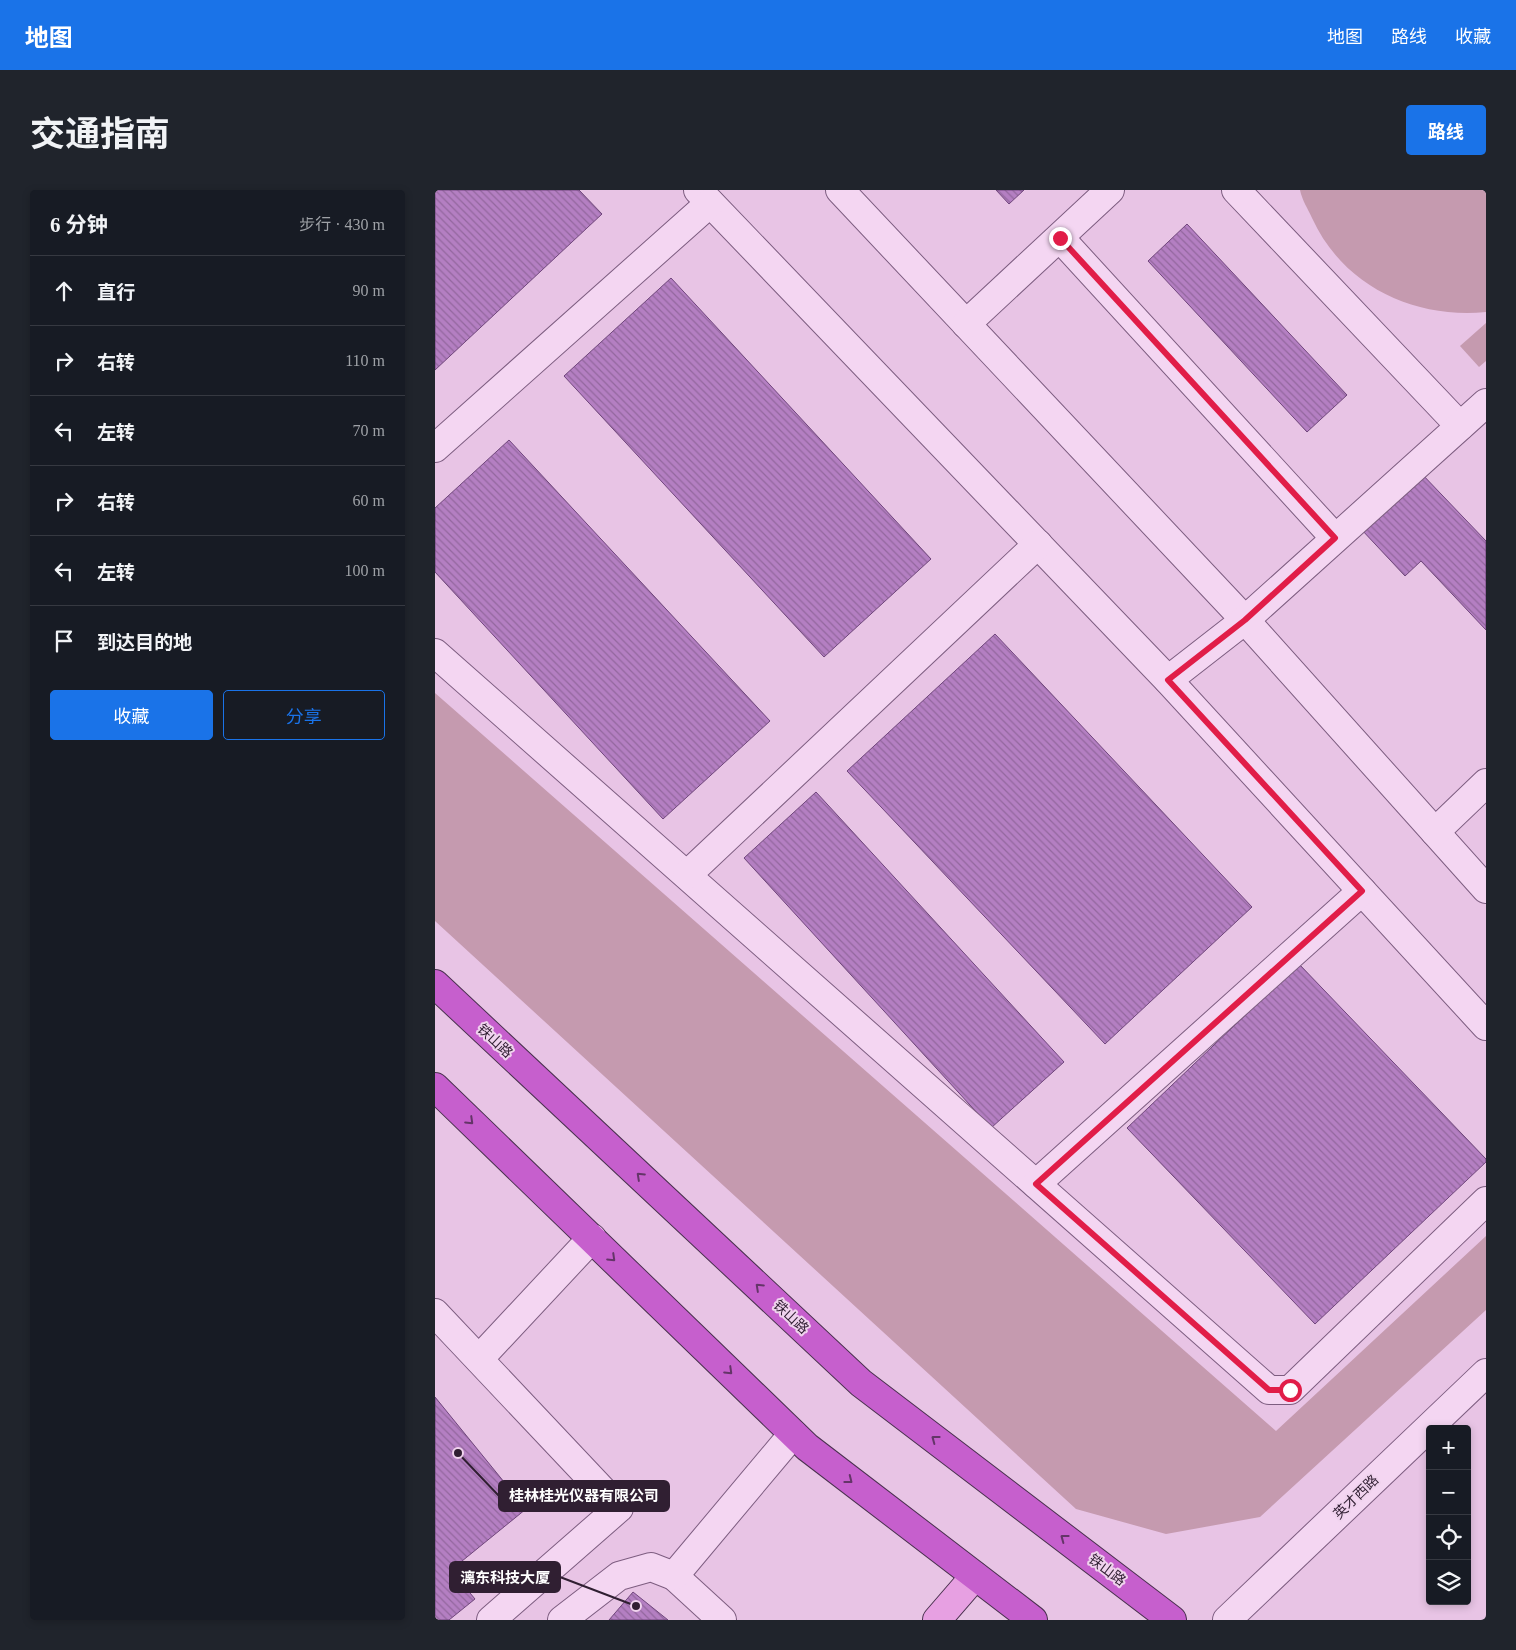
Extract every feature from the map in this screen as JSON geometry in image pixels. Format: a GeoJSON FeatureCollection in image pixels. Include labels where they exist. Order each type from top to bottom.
{"type":"FeatureCollection","features":[{"type":"Feature","properties":{"kind":"highway","name":"铁山路"},"geometry":{"type":"LineString","coordinates":[[435,984],[861,1383],[1172,1620]]}},
{"type":"Feature","properties":{"kind":"highway"},"geometry":{"type":"LineString","coordinates":[[435,1087],[807,1447],[1033,1620]]}},
{"type":"Feature","properties":{"kind":"main road"},"geometry":{"type":"LineString","coordinates":[[937,1620],[975,1576]]}},
{"type":"Feature","properties":{"kind":"street"},"geometry":{"type":"LineString","coordinates":[[840,190],[1245,620],[1486,889]]}},
{"type":"Feature","properties":{"kind":"street"},"geometry":{"type":"LineString","coordinates":[[966,324],[1110,190]]}},
{"type":"Feature","properties":{"kind":"street"},"geometry":{"type":"LineString","coordinates":[[1236,190],[1460,426]]}},
{"type":"Feature","properties":{"kind":"street"},"geometry":{"type":"LineString","coordinates":[[435,448],[704,196],[1168,680],[1486,1026]]}},
{"type":"Feature","properties":{"kind":"street"},"geometry":{"type":"LineString","coordinates":[[1060,238],[1335,538]]}},
{"type":"Feature","properties":{"kind":"street"},"geometry":{"type":"LineString","coordinates":[[1168,680],[1245,620],[1486,402]]}},
{"type":"Feature","properties":{"kind":"street"},"geometry":{"type":"LineString","coordinates":[[687,876],[1038,544]]}},
{"type":"Feature","properties":{"kind":"street"},"geometry":{"type":"LineString","coordinates":[[435,653],[1269,1390],[1290,1390],[1486,1202]]}},
{"type":"Feature","properties":{"kind":"street"},"geometry":{"type":"LineString","coordinates":[[1435,832],[1486,783]]}},
{"type":"Feature","properties":{"kind":"street"},"geometry":{"type":"LineString","coordinates":[[1036,1184],[1362,891]]}},
{"type":"Feature","properties":{"kind":"street"},"geometry":{"type":"LineString","coordinates":[[479,1360],[592,1238]]}},
{"type":"Feature","properties":{"kind":"street"},"geometry":{"type":"LineString","coordinates":[[435,1313],[619,1508],[491,1620]]}},
{"type":"Feature","properties":{"kind":"street","name":"英才西路"},"geometry":{"type":"LineString","coordinates":[[1227,1620],[1486,1373]]}},
{"type":"Feature","properties":{"kind":"street"},"geometry":{"type":"LineString","coordinates":[[674,1576],[793,1434]]}},
{"type":"Feature","properties":{"kind":"street"},"geometry":{"type":"LineString","coordinates":[[562,1620],[619,1576],[651,1566],[674,1576],[722,1620]]}},
{"type":"Feature","properties":{"kind":"shaded area"},"geometry":{"type":"Polygon","coordinates":[[[1300,190],[1486,190],[1486,312],[1459,313],[1433,310],[1407,303],[1384,293],[1362,279],[1342,262],[1325,242],[1305,204],[1300,190]]]}},
{"type":"Feature","properties":{"kind":"shaded area"},"geometry":{"type":"Polygon","coordinates":[[[1486,323],[1486,361],[1479,367],[1460,346],[1486,323]]]}},
{"type":"Feature","properties":{"kind":"shaded area"},"geometry":{"type":"Polygon","coordinates":[[[435,693],[1276,1431],[1486,1236],[1486,1310],[1260,1517],[1166,1534],[1076,1509],[435,921],[435,693]]]}},
{"type":"Feature","properties":{"kind":"building"},"geometry":{"type":"Polygon","coordinates":[[[435,190],[579,190],[602,214],[435,370],[435,190]]]}},
{"type":"Feature","properties":{"kind":"building"},"geometry":{"type":"Polygon","coordinates":[[[996,190],[1024,190],[1009,204],[996,190]]]}},
{"type":"Feature","properties":{"kind":"building"},"geometry":{"type":"Polygon","coordinates":[[[1187,224],[1347,395],[1307,432],[1148,261],[1187,224]]]}},
{"type":"Feature","properties":{"kind":"building"},"geometry":{"type":"Polygon","coordinates":[[[671,278],[931,559],[824,657],[564,376],[671,278]]]}},
{"type":"Feature","properties":{"kind":"building"},"geometry":{"type":"Polygon","coordinates":[[[509,440],[770,721],[663,819],[435,572],[435,508],[509,440]]]}},
{"type":"Feature","properties":{"kind":"building"},"geometry":{"type":"Polygon","coordinates":[[[1420,472],[1486,541],[1486,630],[1421,561],[1405,576],[1361,529],[1420,472]]]}},
{"type":"Feature","properties":{"kind":"building"},"geometry":{"type":"Polygon","coordinates":[[[995,634],[1252,907],[1105,1044],[847,771],[995,634]]]}},
{"type":"Feature","properties":{"kind":"building"},"geometry":{"type":"Polygon","coordinates":[[[816,792],[1064,1062],[991,1128],[744,858],[816,792]]]}},
{"type":"Feature","properties":{"kind":"building"},"geometry":{"type":"Polygon","coordinates":[[[1299,964],[1486,1159],[1486,1162],[1315,1324],[1127,1128],[1299,964]]]}},
{"type":"Feature","properties":{"kind":"building"},"geometry":{"type":"Polygon","coordinates":[[[435,1397],[526,1509],[451,1570],[475,1599],[449,1620],[435,1620],[435,1397]]]}},
{"type":"Feature","properties":{"kind":"building"},"geometry":{"type":"Polygon","coordinates":[[[633,1592],[668,1620],[609,1620],[633,1592]]]}},
{"type":"Feature","properties":{"kind":"place","name":"桂林桂光仪器有限公司"},"geometry":{"type":"Point","coordinates":[458,1453]}},
{"type":"Feature","properties":{"kind":"place","name":"漓东科技大厦"},"geometry":{"type":"Point","coordinates":[636,1606]}},
{"type":"Feature","properties":{"kind":"route"},"geometry":{"type":"LineString","coordinates":[[1060,238],[1335,538],[1245,620],[1168,680],[1362,891],[1036,1184],[1269,1390],[1290,1390]]}}]}
